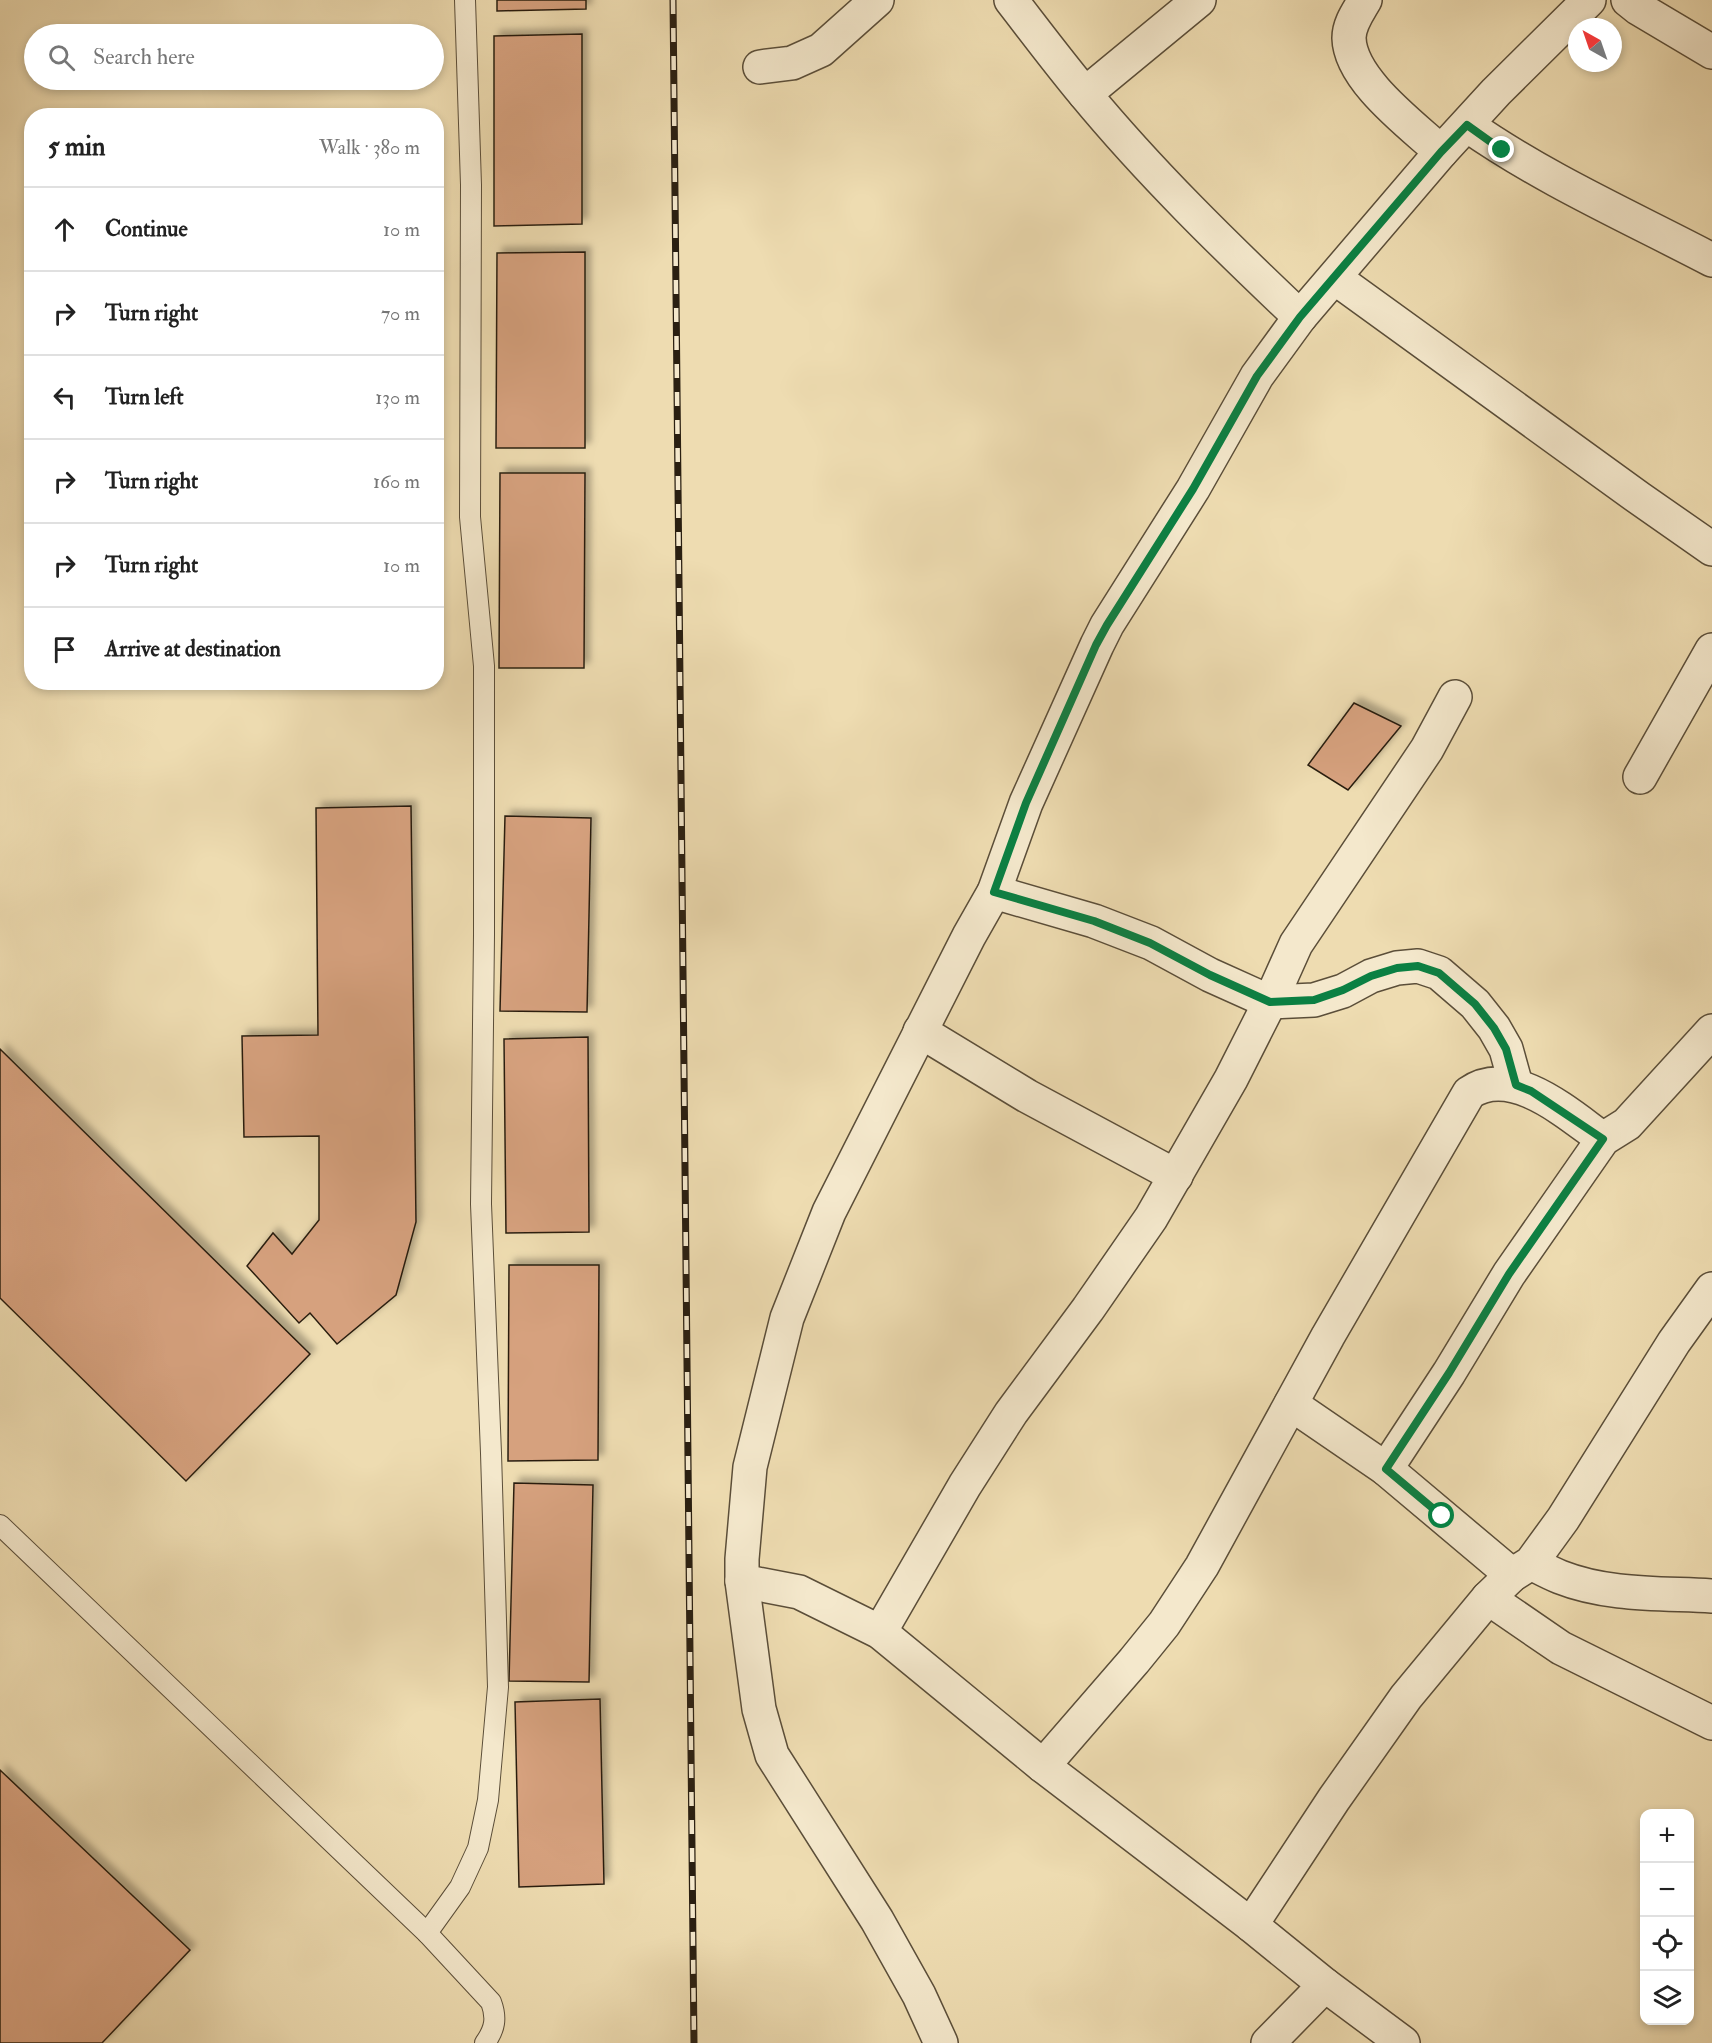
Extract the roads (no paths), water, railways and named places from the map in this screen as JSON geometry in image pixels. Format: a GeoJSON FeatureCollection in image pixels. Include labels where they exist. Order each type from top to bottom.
{"type":"FeatureCollection","features":[{"type":"Feature","properties":{"kind":"street"},"geometry":{"type":"LineString","coordinates":[[760,67],[792,63],[820,51],[877,0]]}},
{"type":"Feature","properties":{"kind":"street"},"geometry":{"type":"LineString","coordinates":[[1011,0],[1085,94],[1146,162],[1238,258],[1300,317]]}},
{"type":"Feature","properties":{"kind":"street"},"geometry":{"type":"LineString","coordinates":[[1085,94],[1199,0]]}},
{"type":"Feature","properties":{"kind":"street"},"geometry":{"type":"LineString","coordinates":[[1365,0],[1352,22],[1349,38],[1353,56],[1361,73],[1371,87],[1441,152]]}},
{"type":"Feature","properties":{"kind":"street"},"geometry":{"type":"LineString","coordinates":[[1628,0],[1712,52]]}},
{"type":"Feature","properties":{"kind":"street"},"geometry":{"type":"LineString","coordinates":[[940,2043],[919,1995],[877,1920],[772,1755],[759,1709],[742,1581],[746,1497],[750,1467],[787,1318],[829,1212],[920,1031],[994,892],[1026,803],[1102,635],[1193,489],[1257,376],[1300,317],[1441,152],[1574,2]]}},
{"type":"Feature","properties":{"kind":"street"},"geometry":{"type":"LineString","coordinates":[[1467,125],[1502,150],[1541,172],[1712,260]]}},
{"type":"Feature","properties":{"kind":"street"},"geometry":{"type":"LineString","coordinates":[[1335,278],[1712,549]]}},
{"type":"Feature","properties":{"kind":"street"},"geometry":{"type":"LineString","coordinates":[[1640,777],[1712,650]]}},
{"type":"Feature","properties":{"kind":"street"},"geometry":{"type":"LineString","coordinates":[[880,1632],[965,1485],[1011,1413],[1088,1309],[1151,1218],[1231,1079],[1296,944],[1427,748],[1455,697]]}},
{"type":"Feature","properties":{"kind":"street"},"geometry":{"type":"LineString","coordinates":[[994,892],[1104,925],[1150,943],[1210,975],[1270,1002],[1314,1000],[1343,990],[1371,976],[1397,968],[1418,966],[1439,973],[1475,1004],[1494,1028],[1506,1049],[1516,1085]]}},
{"type":"Feature","properties":{"kind":"street"},"geometry":{"type":"LineString","coordinates":[[920,1031],[1027,1096],[1176,1176]]}},
{"type":"Feature","properties":{"kind":"street"},"geometry":{"type":"LineString","coordinates":[[1386,1469],[1449,1373],[1509,1274],[1603,1139],[1627,1124],[1712,1031]]}},
{"type":"Feature","properties":{"kind":"street"},"geometry":{"type":"LineString","coordinates":[[1043,1766],[1164,1624],[1202,1566],[1328,1336],[1469,1094],[1480,1087],[1516,1085],[1531,1091],[1603,1139]]}},
{"type":"Feature","properties":{"kind":"street"},"geometry":{"type":"LineString","coordinates":[[1251,1925],[1334,1799],[1406,1697],[1488,1598],[1521,1569],[1563,1519],[1674,1342],[1712,1289]]}},
{"type":"Feature","properties":{"kind":"street"},"geometry":{"type":"LineString","coordinates":[[1291,1404],[1386,1469],[1521,1569],[1561,1577],[1590,1586],[1637,1593],[1712,1596]]}},
{"type":"Feature","properties":{"kind":"street"},"geometry":{"type":"LineString","coordinates":[[742,1581],[799,1592],[880,1632],[1043,1766],[1403,2043]]}},
{"type":"Feature","properties":{"kind":"street"},"geometry":{"type":"LineString","coordinates":[[1488,1598],[1560,1648],[1712,1723]]}},
{"type":"Feature","properties":{"kind":"street"},"geometry":{"type":"LineString","coordinates":[[1268,2043],[1325,1985]]}},
{"type":"Feature","properties":{"kind":"lane"},"geometry":{"type":"LineString","coordinates":[[427,1933],[459,1887],[478,1848],[488,1800],[498,1687],[492,1465],[481,1204],[484,666],[470,518],[471,185],[465,0]]}},
{"type":"Feature","properties":{"kind":"lane"},"geometry":{"type":"LineString","coordinates":[[0,1525],[427,1933],[491,2002],[495,2024],[485,2043]]}},
{"type":"Feature","properties":{"kind":"railway"},"geometry":{"type":"LineString","coordinates":[[673,0],[694,2043]]}}]}
